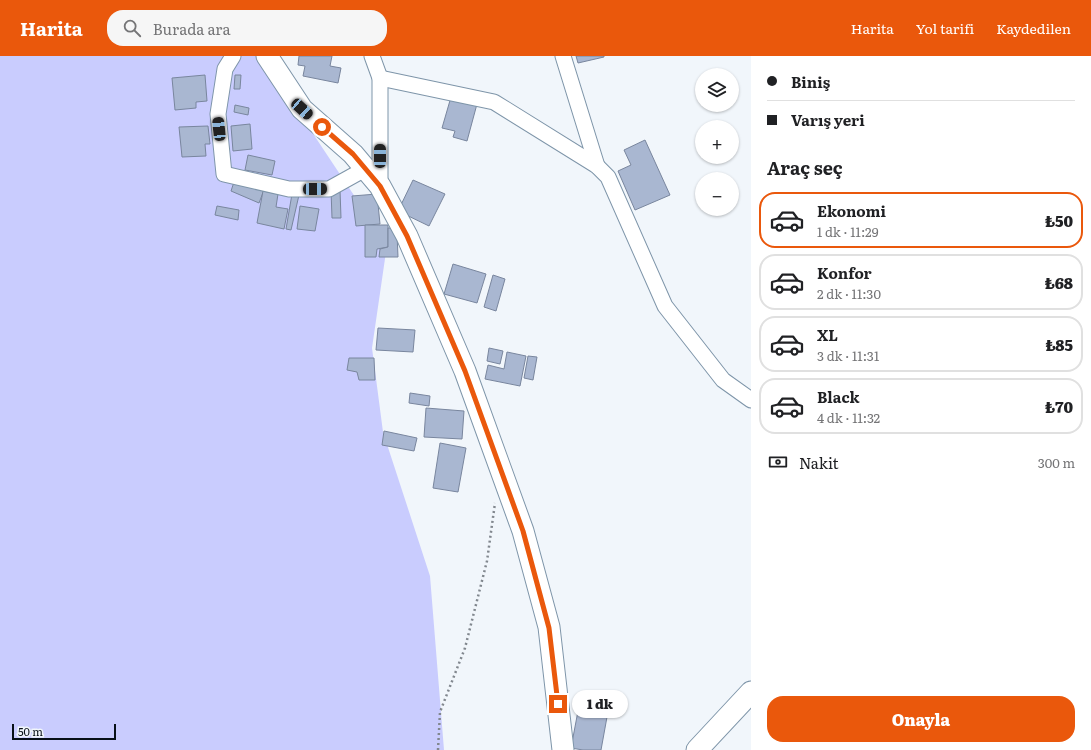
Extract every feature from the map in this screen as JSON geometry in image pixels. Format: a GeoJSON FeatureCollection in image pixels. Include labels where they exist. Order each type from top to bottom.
{"type":"FeatureCollection","features":[{"type":"Feature","properties":{"kind":"street"},"geometry":{"type":"LineString","coordinates":[[233,56],[225,69],[218,114],[224,174],[289,189],[329,189],[365,169]]}},
{"type":"Feature","properties":{"kind":"street"},"geometry":{"type":"LineString","coordinates":[[267,56],[302,109],[353,154],[380,186],[407,236],[465,371],[523,531],[549,628],[563,750]]}},
{"type":"Feature","properties":{"kind":"street"},"geometry":{"type":"LineString","coordinates":[[372,56],[380,78],[380,186]]}},
{"type":"Feature","properties":{"kind":"street"},"geometry":{"type":"LineString","coordinates":[[563,56],[597,166]]}},
{"type":"Feature","properties":{"kind":"street"},"geometry":{"type":"LineString","coordinates":[[380,78],[494,102],[597,166],[608,177],[665,306],[723,380],[751,400]]}},
{"type":"Feature","properties":{"kind":"street"},"geometry":{"type":"LineString","coordinates":[[697,750],[751,692]]}},
{"type":"Feature","properties":{"kind":"path"},"geometry":{"type":"LineString","coordinates":[[438,750],[440,712],[465,648],[487,561],[495,502]]}},
{"type":"Feature","properties":{"kind":"shaded area"},"geometry":{"type":"Polygon","coordinates":[[[0,56],[266,56],[278,81],[387,245],[372,348],[383,432],[430,576],[444,750],[0,750],[0,56]]]}},
{"type":"Feature","properties":{"kind":"building"},"geometry":{"type":"Polygon","coordinates":[[[299,56],[332,56],[330,66],[341,68],[338,83],[303,76],[305,66],[298,65],[299,56]]]}},
{"type":"Feature","properties":{"kind":"building"},"geometry":{"type":"Polygon","coordinates":[[[576,56],[604,56],[604,57],[578,63],[576,56]]]}},
{"type":"Feature","properties":{"kind":"building"},"geometry":{"type":"Polygon","coordinates":[[[205,75],[207,101],[196,102],[196,108],[175,110],[172,78],[205,75]]]}},
{"type":"Feature","properties":{"kind":"building"},"geometry":{"type":"Polygon","coordinates":[[[235,75],[241,75],[240,89],[234,89],[235,75]]]}},
{"type":"Feature","properties":{"kind":"building"},"geometry":{"type":"Polygon","coordinates":[[[451,97],[477,104],[467,141],[453,137],[455,131],[442,128],[451,97]]]}},
{"type":"Feature","properties":{"kind":"building"},"geometry":{"type":"Polygon","coordinates":[[[235,105],[249,108],[248,115],[234,112],[235,105]]]}},
{"type":"Feature","properties":{"kind":"building"},"geometry":{"type":"Polygon","coordinates":[[[250,124],[252,149],[233,151],[231,126],[250,124]]]}},
{"type":"Feature","properties":{"kind":"building"},"geometry":{"type":"Polygon","coordinates":[[[208,126],[210,144],[205,144],[206,156],[182,157],[179,127],[208,126]]]}},
{"type":"Feature","properties":{"kind":"building"},"geometry":{"type":"Polygon","coordinates":[[[645,140],[670,195],[635,210],[618,171],[631,165],[624,150],[645,140]]]}},
{"type":"Feature","properties":{"kind":"building"},"geometry":{"type":"Polygon","coordinates":[[[248,155],[275,161],[272,175],[245,170],[248,155]]]}},
{"type":"Feature","properties":{"kind":"building"},"geometry":{"type":"Polygon","coordinates":[[[235,179],[264,190],[259,203],[231,191],[235,179]]]}},
{"type":"Feature","properties":{"kind":"building"},"geometry":{"type":"Polygon","coordinates":[[[413,180],[445,194],[429,226],[398,211],[413,180]]]}},
{"type":"Feature","properties":{"kind":"building"},"geometry":{"type":"Polygon","coordinates":[[[331,190],[340,190],[341,218],[332,218],[331,190]]]}},
{"type":"Feature","properties":{"kind":"building"},"geometry":{"type":"Polygon","coordinates":[[[263,191],[278,194],[276,207],[288,209],[284,229],[257,223],[263,191]]]}},
{"type":"Feature","properties":{"kind":"building"},"geometry":{"type":"Polygon","coordinates":[[[292,194],[299,195],[291,230],[286,229],[292,194]]]}},
{"type":"Feature","properties":{"kind":"building"},"geometry":{"type":"Polygon","coordinates":[[[377,194],[380,224],[356,226],[352,196],[377,194]]]}},
{"type":"Feature","properties":{"kind":"building"},"geometry":{"type":"Polygon","coordinates":[[[217,206],[239,210],[238,220],[215,215],[217,206]]]}},
{"type":"Feature","properties":{"kind":"building"},"geometry":{"type":"Polygon","coordinates":[[[300,206],[319,209],[315,231],[297,229],[300,206]]]}},
{"type":"Feature","properties":{"kind":"building"},"geometry":{"type":"Polygon","coordinates":[[[365,225],[388,225],[388,247],[377,249],[376,257],[365,257],[365,225]]]}},
{"type":"Feature","properties":{"kind":"building"},"geometry":{"type":"Polygon","coordinates":[[[388,228],[393,228],[397,234],[398,257],[379,257],[380,249],[388,247],[388,228]]]}},
{"type":"Feature","properties":{"kind":"building"},"geometry":{"type":"Polygon","coordinates":[[[453,264],[486,274],[477,303],[444,294],[453,264]]]}},
{"type":"Feature","properties":{"kind":"building"},"geometry":{"type":"Polygon","coordinates":[[[493,275],[505,279],[496,311],[484,307],[493,275]]]}},
{"type":"Feature","properties":{"kind":"building"},"geometry":{"type":"Polygon","coordinates":[[[378,328],[415,330],[413,352],[376,350],[378,328]]]}},
{"type":"Feature","properties":{"kind":"building"},"geometry":{"type":"Polygon","coordinates":[[[489,348],[503,351],[500,364],[487,361],[489,348]]]}},
{"type":"Feature","properties":{"kind":"building"},"geometry":{"type":"Polygon","coordinates":[[[507,352],[526,356],[520,386],[485,379],[488,365],[504,369],[507,352]]]}},
{"type":"Feature","properties":{"kind":"building"},"geometry":{"type":"Polygon","coordinates":[[[528,356],[537,357],[533,380],[524,378],[528,356]]]}},
{"type":"Feature","properties":{"kind":"building"},"geometry":{"type":"Polygon","coordinates":[[[349,358],[374,358],[375,380],[359,380],[357,372],[347,370],[349,358]]]}},
{"type":"Feature","properties":{"kind":"building"},"geometry":{"type":"Polygon","coordinates":[[[410,393],[430,396],[429,406],[409,403],[410,393]]]}},
{"type":"Feature","properties":{"kind":"building"},"geometry":{"type":"Polygon","coordinates":[[[426,408],[464,411],[462,439],[424,437],[426,408]]]}},
{"type":"Feature","properties":{"kind":"building"},"geometry":{"type":"Polygon","coordinates":[[[384,431],[417,438],[414,451],[382,445],[384,431]]]}},
{"type":"Feature","properties":{"kind":"building"},"geometry":{"type":"Polygon","coordinates":[[[440,443],[466,448],[458,492],[433,488],[440,443]]]}},
{"type":"Feature","properties":{"kind":"building"},"geometry":{"type":"Polygon","coordinates":[[[578,711],[607,717],[601,750],[571,748],[578,711]]]}},
{"type":"Feature","properties":{"kind":"route"},"geometry":{"type":"LineString","coordinates":[[322,127],[353,154],[380,186],[407,236],[465,371],[523,531],[549,628],[558,704]]}}]}
